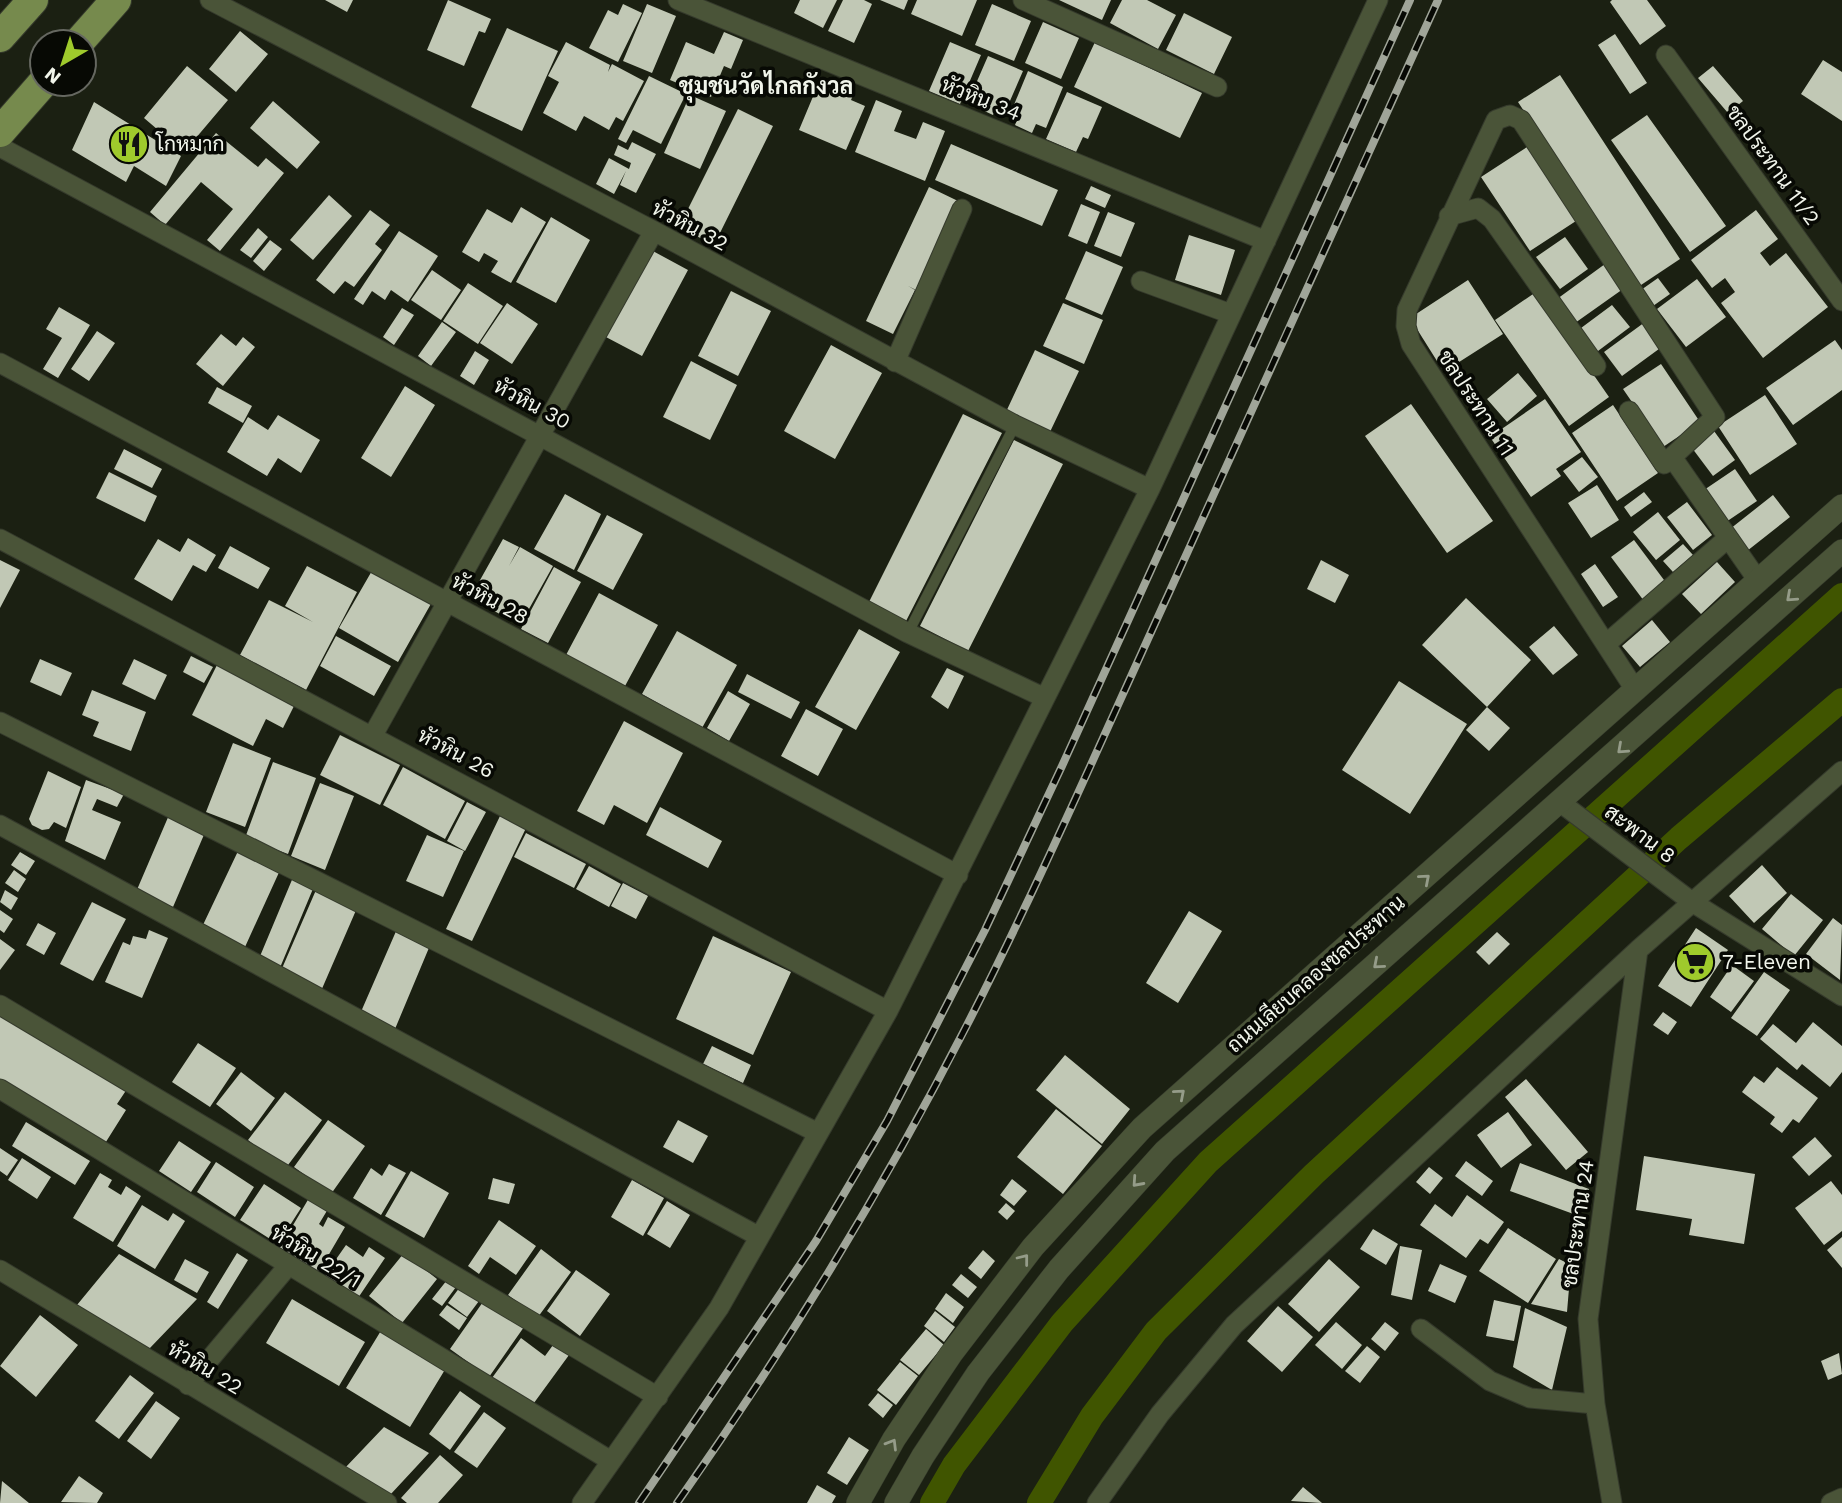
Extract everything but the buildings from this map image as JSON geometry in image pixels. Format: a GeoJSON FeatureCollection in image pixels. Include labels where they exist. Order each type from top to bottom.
{"type":"FeatureCollection","features":[{"type":"Feature","properties":{"kind":"main road"},"geometry":{"type":"LineString","coordinates":[[0,37],[33,0]]}},
{"type":"Feature","properties":{"kind":"main road"},"geometry":{"type":"LineString","coordinates":[[91,28],[116,0]]}},
{"type":"Feature","properties":{"kind":"main road"},"geometry":{"type":"LineString","coordinates":[[0,132],[30,98]]}},
{"type":"Feature","properties":{"kind":"street","name":"หัวหิน 32"},"geometry":{"type":"LineString","coordinates":[[210,0],[654,231],[1015,425],[1150,489]]}},
{"type":"Feature","properties":{"kind":"street","name":"หัวหิน 34"},"geometry":{"type":"LineString","coordinates":[[678,0],[1266,241]]}},
{"type":"Feature","properties":{"kind":"street"},"geometry":{"type":"LineString","coordinates":[[1023,0],[1217,87]]}},
{"type":"Feature","properties":{"kind":"street"},"geometry":{"type":"LineString","coordinates":[[582,1503],[719,1308],[816,1132],[888,1011],[1150,489],[1378,0]]}},
{"type":"Feature","properties":{"kind":"street","name":"ชลประทาน 11/2"},"geometry":{"type":"LineString","coordinates":[[1666,55],[1842,301]]}},
{"type":"Feature","properties":{"kind":"street","name":"ชลประทาน 11"},"geometry":{"type":"LineString","coordinates":[[1636,691],[1411,344],[1406,326],[1407,310],[1496,120],[1510,115],[1521,120],[1715,417],[1672,457]]}},
{"type":"Feature","properties":{"kind":"street","name":"หัวหิน 30"},"geometry":{"type":"LineString","coordinates":[[0,147],[908,633],[1045,698]]}},
{"type":"Feature","properties":{"kind":"street"},"geometry":{"type":"LineString","coordinates":[[1449,216],[1478,208],[1492,219],[1596,366]]}},
{"type":"Feature","properties":{"kind":"street"},"geometry":{"type":"LineString","coordinates":[[895,362],[962,209]]}},
{"type":"Feature","properties":{"kind":"street"},"geometry":{"type":"LineString","coordinates":[[373,735],[654,231]]}},
{"type":"Feature","properties":{"kind":"street"},"geometry":{"type":"LineString","coordinates":[[1141,281],[1231,314]]}},
{"type":"Feature","properties":{"kind":"street","name":"หัวหิน 28"},"geometry":{"type":"LineString","coordinates":[[0,363],[958,874]]}},
{"type":"Feature","properties":{"kind":"street"},"geometry":{"type":"LineString","coordinates":[[1629,411],[1664,464],[1672,457],[1759,582]]}},
{"type":"Feature","properties":{"kind":"street","name":"ถนนเลียบคลองชลประทาน"},"geometry":{"type":"LineString","coordinates":[[858,1503],[894,1439],[951,1354],[1033,1247],[1142,1128],[1537,780],[1842,506]]}},
{"type":"Feature","properties":{"kind":"street"},"geometry":{"type":"LineString","coordinates":[[1605,644],[1728,538]]}},
{"type":"Feature","properties":{"kind":"street","name":"หัวหิน 26"},"geometry":{"type":"LineString","coordinates":[[0,540],[373,735],[888,1011]]}},
{"type":"Feature","properties":{"kind":"street","name":"ถนนเลียบคลองชลประทาน"},"geometry":{"type":"LineString","coordinates":[[896,1503],[923,1456],[978,1373],[1059,1269],[1165,1151],[1561,803],[1842,551]]}},
{"type":"Feature","properties":{"kind":"street"},"geometry":{"type":"LineString","coordinates":[[0,722],[816,1132]]}},
{"type":"Feature","properties":{"kind":"street"},"geometry":{"type":"LineString","coordinates":[[1097,1503],[1160,1414],[1234,1325],[1638,950],[1842,771]]}},
{"type":"Feature","properties":{"kind":"street"},"geometry":{"type":"LineString","coordinates":[[1537,780],[1561,803]]}},
{"type":"Feature","properties":{"kind":"street","name":"สะพาน 8"},"geometry":{"type":"LineString","coordinates":[[1561,803],[1692,902],[1842,996]]}},
{"type":"Feature","properties":{"kind":"street"},"geometry":{"type":"LineString","coordinates":[[0,825],[758,1236]]}},
{"type":"Feature","properties":{"kind":"street","name":"ชลประทาน 24"},"geometry":{"type":"LineString","coordinates":[[1612,1503],[1595,1404],[1588,1319],[1638,950]]}},
{"type":"Feature","properties":{"kind":"street"},"geometry":{"type":"LineString","coordinates":[[0,1004],[658,1397]]}},
{"type":"Feature","properties":{"kind":"street","name":"หัวหิน 22/1"},"geometry":{"type":"LineString","coordinates":[[0,1089],[611,1461]]}},
{"type":"Feature","properties":{"kind":"street"},"geometry":{"type":"LineString","coordinates":[[188,1385],[288,1266]]}},
{"type":"Feature","properties":{"kind":"street","name":"หัวหิน 22"},"geometry":{"type":"LineString","coordinates":[[0,1270],[387,1503]]}},
{"type":"Feature","properties":{"kind":"street"},"geometry":{"type":"LineString","coordinates":[[1421,1329],[1490,1381],[1530,1398],[1595,1404]]}},
{"type":"Feature","properties":{"kind":"street"},"geometry":{"type":"LineString","coordinates":[[1831,1503],[1842,1498]]}},
{"type":"Feature","properties":{"kind":"lane"},"geometry":{"type":"LineString","coordinates":[[908,633],[1015,425]]}},
{"type":"Feature","properties":{"kind":"waterway"},"geometry":{"type":"LineString","coordinates":[[932,1503],[954,1465],[1062,1323],[1208,1162],[1842,595]]}},
{"type":"Feature","properties":{"kind":"waterway"},"geometry":{"type":"LineString","coordinates":[[1039,1503],[1092,1416],[1156,1331],[1314,1174],[1679,838],[1842,700]]}},
{"type":"Feature","properties":{"kind":"railway"},"geometry":{"type":"LineString","coordinates":[[639,1503],[816,1241],[887,1121],[985,930],[1410,0]]}},
{"type":"Feature","properties":{"kind":"railway"},"geometry":{"type":"LineString","coordinates":[[677,1503],[755,1388],[830,1269],[901,1148],[967,1025],[1070,811],[1438,0]]}},
{"type":"Feature","properties":{"kind":"place","name":"โกหมาก"},"geometry":{"type":"Point","coordinates":[129,144]}},
{"type":"Feature","properties":{"kind":"place","name":"7-Eleven"},"geometry":{"type":"Point","coordinates":[1695,962]}},
{"type":"Feature","properties":{"kind":"district","name":"ชุมชนวัดไกลกังวล"},"geometry":{"type":"Point","coordinates":[766,86]}}]}
